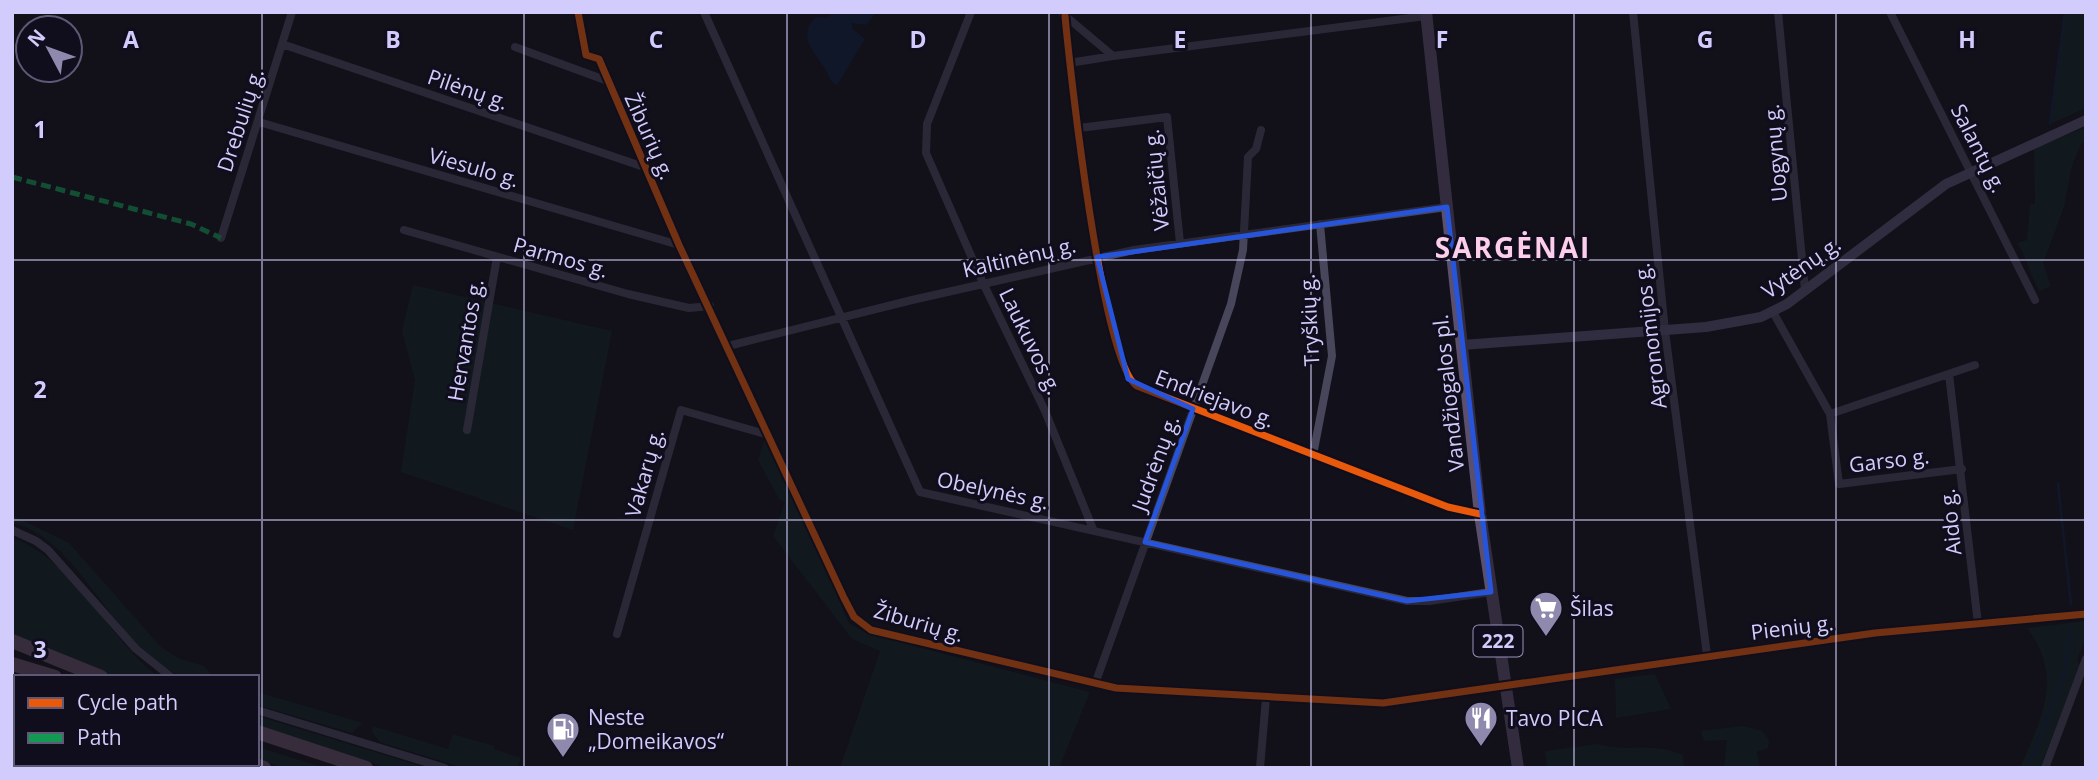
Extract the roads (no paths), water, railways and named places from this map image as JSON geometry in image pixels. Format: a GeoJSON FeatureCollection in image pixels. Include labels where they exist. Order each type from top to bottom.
{"type":"FeatureCollection","features":[{"type":"Feature","properties":{"kind":"highway"},"geometry":{"type":"LineString","coordinates":[[12,641],[96,675]]}},
{"type":"Feature","properties":{"kind":"highway"},"geometry":{"type":"LineString","coordinates":[[12,664],[48,675]]}},
{"type":"Feature","properties":{"kind":"highway"},"geometry":{"type":"LineString","coordinates":[[259,733],[366,768]]}},
{"type":"Feature","properties":{"kind":"highway"},"geometry":{"type":"LineString","coordinates":[[259,739],[354,768]]}},
{"type":"Feature","properties":{"kind":"main road","name":"Vandžiogalos pl."},"geometry":{"type":"LineString","coordinates":[[1426,14],[1480,514],[1518,768]]}},
{"type":"Feature","properties":{"kind":"main road","name":"Vytėnų g."},"geometry":{"type":"LineString","coordinates":[[1462,345],[1665,331],[1746,321],[1773,312],[1919,203],[1972,170],[2086,120]]}},
{"type":"Feature","properties":{"kind":"street","name":"Drebulių g."},"geometry":{"type":"LineString","coordinates":[[221,238],[260,122],[292,12]]}},
{"type":"Feature","properties":{"kind":"street","name":"Žiburių g."},"geometry":{"type":"LineString","coordinates":[[578,12],[586,55],[599,59],[679,245],[710,306],[844,598],[862,625],[1095,684],[1139,691],[1382,703],[1504,687]]}},
{"type":"Feature","properties":{"kind":"street","name":"Obelynės g."},"geometry":{"type":"LineString","coordinates":[[704,12],[920,492],[1407,601],[1429,601],[1491,592]]}},
{"type":"Feature","properties":{"kind":"street","name":"Laukuvos g."},"geometry":{"type":"LineString","coordinates":[[971,12],[964,37],[930,116],[924,139],[930,162],[983,283],[1045,411],[1093,529]]}},
{"type":"Feature","properties":{"kind":"street","name":"Agronomijos g."},"geometry":{"type":"LineString","coordinates":[[1633,12],[1665,331],[1707,655]]}},
{"type":"Feature","properties":{"kind":"street","name":"Uogynų g."},"geometry":{"type":"LineString","coordinates":[[1778,12],[1805,290]]}},
{"type":"Feature","properties":{"kind":"street","name":"Salantų g."},"geometry":{"type":"LineString","coordinates":[[1891,12],[2035,300]]}},
{"type":"Feature","properties":{"kind":"street"},"geometry":{"type":"LineString","coordinates":[[1063,14],[1113,56]]}},
{"type":"Feature","properties":{"kind":"street","name":"Endriejavo g."},"geometry":{"type":"LineString","coordinates":[[1063,14],[1097,257],[1109,315],[1128,379],[1137,386],[1193,409],[1448,507],[1480,514]]}},
{"type":"Feature","properties":{"kind":"street"},"geometry":{"type":"LineString","coordinates":[[1069,63],[1426,14]]}},
{"type":"Feature","properties":{"kind":"street","name":"Pilėnų g."},"geometry":{"type":"LineString","coordinates":[[282,44],[644,167]]}},
{"type":"Feature","properties":{"kind":"street"},"geometry":{"type":"LineString","coordinates":[[515,47],[606,80]]}},
{"type":"Feature","properties":{"kind":"street","name":"Vėžaičių g."},"geometry":{"type":"LineString","coordinates":[[1079,128],[1167,117],[1180,243]]}},
{"type":"Feature","properties":{"kind":"street","name":"Viesulo g."},"geometry":{"type":"LineString","coordinates":[[260,122],[679,245]]}},
{"type":"Feature","properties":{"kind":"street","name":"Judrėnų g."},"geometry":{"type":"LineString","coordinates":[[1095,684],[1237,281],[1243,250],[1248,157],[1256,149],[1261,130]]}},
{"type":"Feature","properties":{"kind":"street","name":"Kaltinėnų g."},"geometry":{"type":"LineString","coordinates":[[728,346],[1097,257],[1242,234],[1447,207]]}},
{"type":"Feature","properties":{"kind":"street","name":"Tryškių g."},"geometry":{"type":"LineString","coordinates":[[1313,454],[1332,356],[1320,224]]}},
{"type":"Feature","properties":{"kind":"street","name":"Parmos g."},"geometry":{"type":"LineString","coordinates":[[404,230],[628,294],[689,308],[710,306]]}},
{"type":"Feature","properties":{"kind":"street","name":"Hervantos g."},"geometry":{"type":"LineString","coordinates":[[467,430],[497,257]]}},
{"type":"Feature","properties":{"kind":"street","name":"Garso g."},"geometry":{"type":"LineString","coordinates":[[1773,312],[1830,414],[1839,484],[1962,469]]}},
{"type":"Feature","properties":{"kind":"street"},"geometry":{"type":"LineString","coordinates":[[1830,414],[1975,365]]}},
{"type":"Feature","properties":{"kind":"street","name":"Aido g."},"geometry":{"type":"LineString","coordinates":[[1949,374],[1978,624]]}},
{"type":"Feature","properties":{"kind":"street","name":"Vakarų g."},"geometry":{"type":"LineString","coordinates":[[617,634],[681,410],[769,435]]}},
{"type":"Feature","properties":{"kind":"street"},"geometry":{"type":"LineString","coordinates":[[12,530],[24,534],[48,550],[136,649],[168,675]]}},
{"type":"Feature","properties":{"kind":"street","name":"Pienių g."},"geometry":{"type":"LineString","coordinates":[[1504,687],[1707,655],[2086,614]]}},
{"type":"Feature","properties":{"kind":"street"},"geometry":{"type":"LineString","coordinates":[[2045,768],[2086,659]]}},
{"type":"Feature","properties":{"kind":"street"},"geometry":{"type":"LineString","coordinates":[[1259,768],[1266,698]]}},
{"type":"Feature","properties":{"kind":"street"},"geometry":{"type":"LineString","coordinates":[[259,711],[445,768]]}},
{"type":"Feature","properties":{"kind":"water"},"geometry":{"type":"Polygon","coordinates":[[[833,12],[877,12],[866,25],[851,23],[853,29],[865,39],[837,85],[830,79],[807,36],[810,23],[816,17],[827,18],[833,12]]]}},
{"type":"Feature","properties":{"kind":"waterway"},"geometry":{"type":"LineString","coordinates":[[2050,124],[2065,12]]}},
{"type":"Feature","properties":{"kind":"waterway"},"geometry":{"type":"LineString","coordinates":[[2058,484],[2071,604]]}},
{"type":"Feature","properties":{"kind":"waterway"},"geometry":{"type":"LineString","coordinates":[[2028,768],[2064,674],[2070,631]]}},
{"type":"Feature","properties":{"kind":"place","name":"Šilas"},"geometry":{"type":"Point","coordinates":[1546,638]}},
{"type":"Feature","properties":{"kind":"place","name":"Tavo PICA"},"geometry":{"type":"Point","coordinates":[1481,748]}},
{"type":"Feature","properties":{"kind":"place","name":"Neste „Domeikavos“"},"geometry":{"type":"Point","coordinates":[563,759]}},
{"type":"Feature","properties":{"kind":"district","name":"SARGĖNAI"},"geometry":{"type":"Point","coordinates":[1513,247]}}]}
